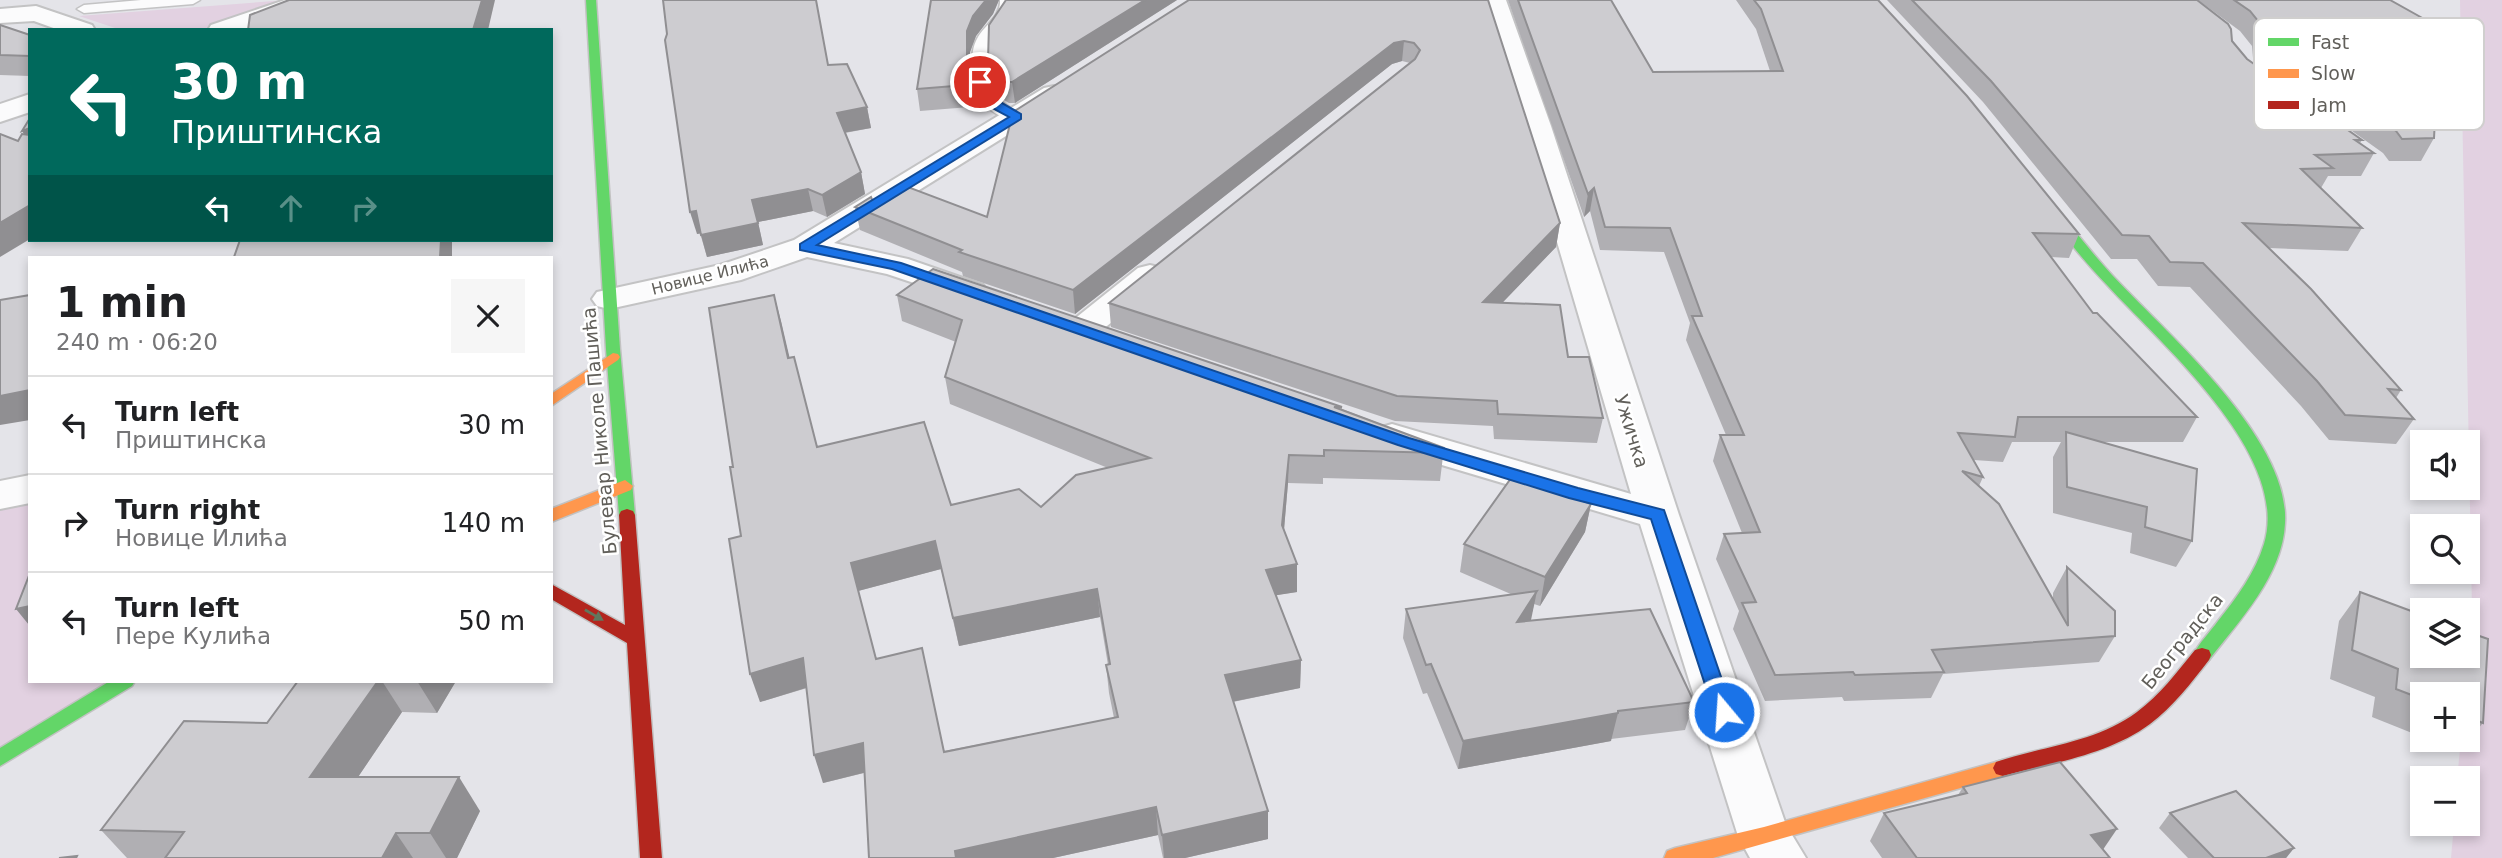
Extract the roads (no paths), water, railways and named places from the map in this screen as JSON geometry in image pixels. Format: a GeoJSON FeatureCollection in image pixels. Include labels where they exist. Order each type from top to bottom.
{"type":"FeatureCollection","features":[{"type":"Feature","properties":{"kind":"street"},"geometry":{"type":"LineString","coordinates":[[226,28],[309,0]]}},
{"type":"Feature","properties":{"kind":"street","name":"Булевар Николе Пашића"},"geometry":{"type":"LineString","coordinates":[[591,0],[613,357],[637,640],[651,858]]}},
{"type":"Feature","properties":{"kind":"street","name":"Ужичка"},"geometry":{"type":"LineString","coordinates":[[1494,0],[1538,126],[1658,514],[1772,847]]}},
{"type":"Feature","properties":{"kind":"street"},"geometry":{"type":"LineString","coordinates":[[0,16],[85,13]]}},
{"type":"Feature","properties":{"kind":"street","name":"Новице Илића"},"geometry":{"type":"LineString","coordinates":[[609,299],[729,273],[805,247],[1074,80]]}},
{"type":"Feature","properties":{"kind":"street"},"geometry":{"type":"LineString","coordinates":[[0,114],[28,103]]}},
{"type":"Feature","properties":{"kind":"street","name":"Београдска"},"geometry":{"type":"LineString","coordinates":[[1675,858],[1772,847],[2100,740],[2134,725],[2153,710],[2224,628],[2263,570],[2275,527],[2277,504],[2271,476],[2212,390],[2093,262],[2032,186]]}},
{"type":"Feature","properties":{"kind":"street"},"geometry":{"type":"LineString","coordinates":[[805,247],[896,266],[1001,303]]}},
{"type":"Feature","properties":{"kind":"street"},"geometry":{"type":"LineString","coordinates":[[1119,344],[1067,326],[1177,253]]}},
{"type":"Feature","properties":{"kind":"street"},"geometry":{"type":"LineString","coordinates":[[553,400],[613,357]]}},
{"type":"Feature","properties":{"kind":"street"},"geometry":{"type":"LineString","coordinates":[[1365,428],[1575,494],[1658,514]]}},
{"type":"Feature","properties":{"kind":"street"},"geometry":{"type":"LineString","coordinates":[[564,494],[625,486]]}},
{"type":"Feature","properties":{"kind":"street"},"geometry":{"type":"LineString","coordinates":[[553,515],[625,486]]}},
{"type":"Feature","properties":{"kind":"street"},"geometry":{"type":"LineString","coordinates":[[0,495],[28,489]]}},
{"type":"Feature","properties":{"kind":"street"},"geometry":{"type":"LineString","coordinates":[[553,591],[637,640]]}},
{"type":"Feature","properties":{"kind":"street"},"geometry":{"type":"LineString","coordinates":[[0,758],[122,683]]}},
{"type":"Feature","properties":{"kind":"lane"},"geometry":{"type":"LineString","coordinates":[[85,13],[193,0]]}},
{"type":"Feature","properties":{"kind":"lane"},"geometry":{"type":"LineString","coordinates":[[1007,0],[1007,9],[983,41],[980,82],[981,92],[986,99],[1017,117]]}}]}
